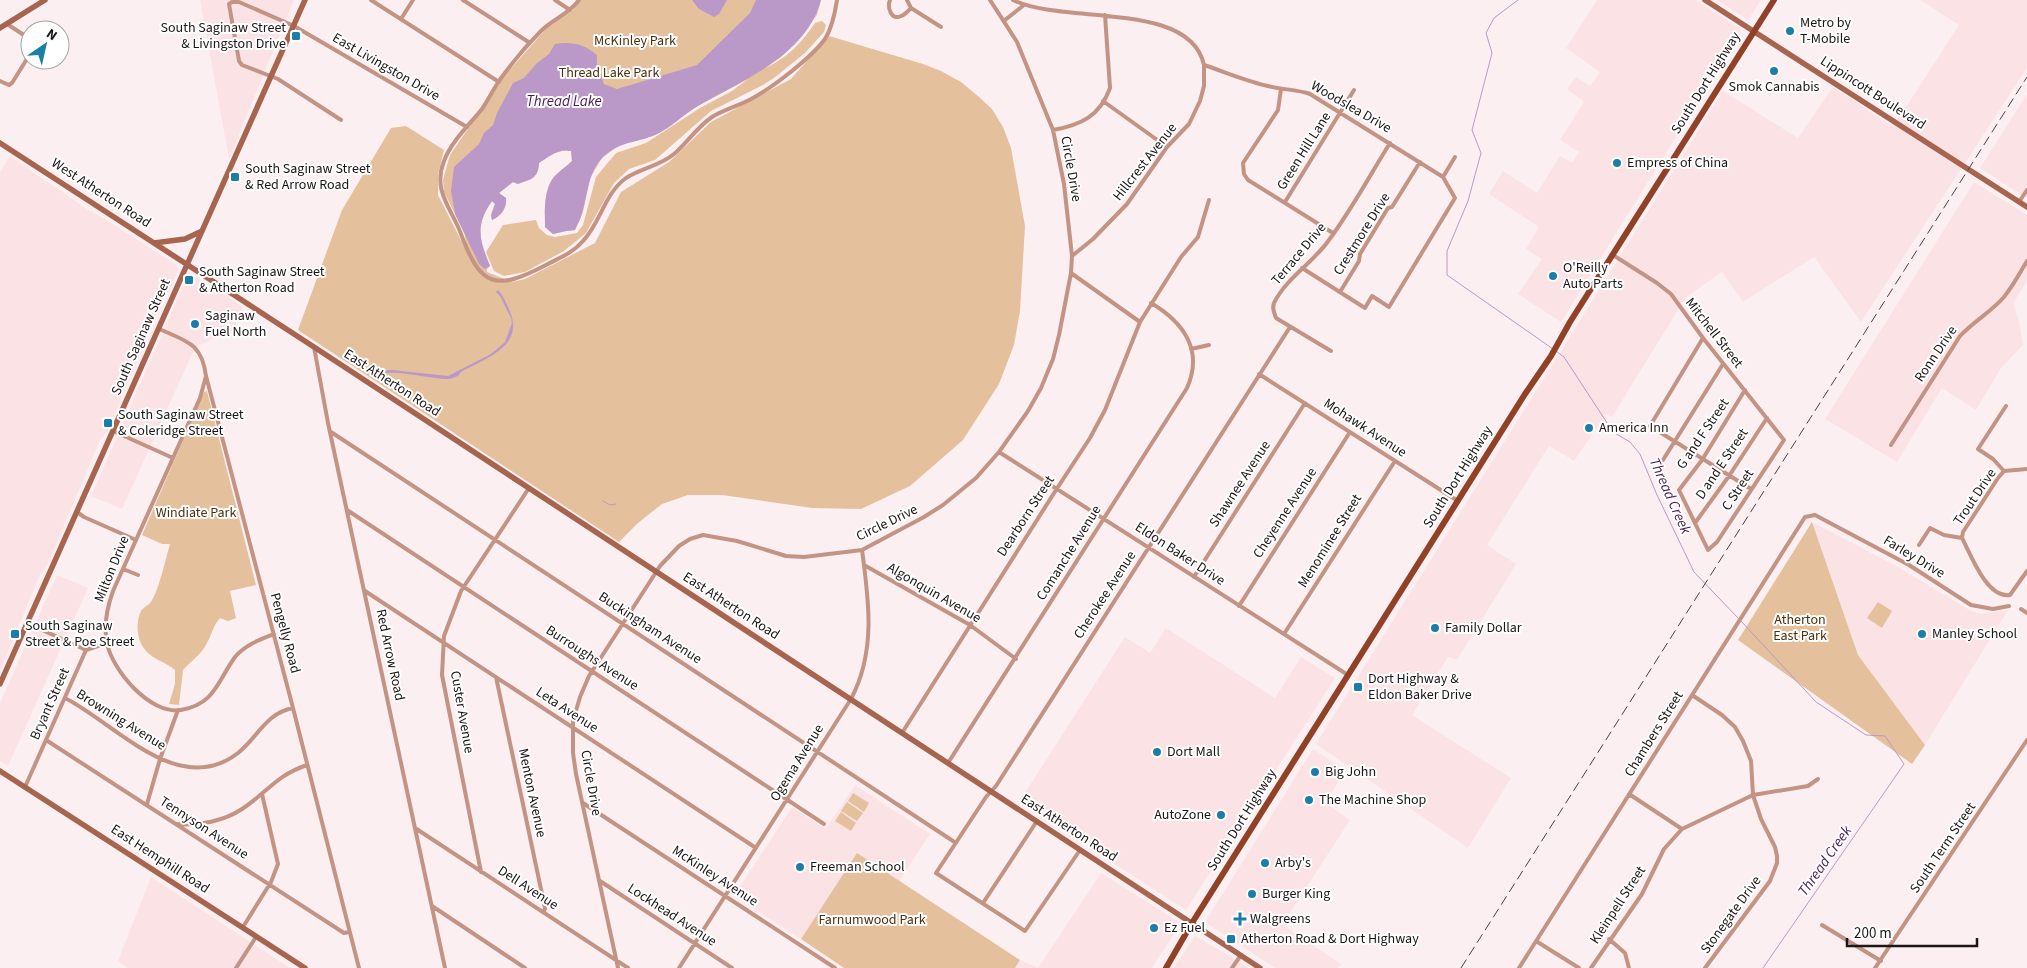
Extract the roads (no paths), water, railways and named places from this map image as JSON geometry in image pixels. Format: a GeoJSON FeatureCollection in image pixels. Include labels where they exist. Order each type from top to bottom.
{"type":"FeatureCollection","features":[{"type":"Feature","properties":{"kind":"main road","name":"South Dort Highway"},"geometry":{"type":"LineString","coordinates":[[1166,968],[1192,923],[1774,0]]}},
{"type":"Feature","properties":{"kind":"street"},"geometry":{"type":"LineString","coordinates":[[0,28],[45,0]]}},
{"type":"Feature","properties":{"kind":"street","name":"South Saginaw Street"},"geometry":{"type":"LineString","coordinates":[[0,684],[305,0]]}},
{"type":"Feature","properties":{"kind":"street"},"geometry":{"type":"LineString","coordinates":[[371,0],[498,82]]}},
{"type":"Feature","properties":{"kind":"street"},"geometry":{"type":"LineString","coordinates":[[401,19],[413,0]]}},
{"type":"Feature","properties":{"kind":"street"},"geometry":{"type":"LineString","coordinates":[[463,0],[530,43]]}},
{"type":"Feature","properties":{"kind":"street"},"geometry":{"type":"LineString","coordinates":[[555,0],[570,10]]}},
{"type":"Feature","properties":{"kind":"street"},"geometry":{"type":"LineString","coordinates":[[579,0],[570,10],[548,25],[530,43],[498,82],[490,97],[443,162],[440,186],[444,202],[457,223],[474,265],[480,272],[502,282],[514,280],[532,273],[578,247],[594,228],[607,198],[620,182],[628,176],[673,155],[710,119],[757,95],[815,50],[829,32],[837,0]]}},
{"type":"Feature","properties":{"kind":"street"},"geometry":{"type":"LineString","coordinates":[[890,0],[889,8],[891,14],[896,17],[900,17],[911,8]]}},
{"type":"Feature","properties":{"kind":"street"},"geometry":{"type":"LineString","coordinates":[[907,0],[911,8],[941,27]]}},
{"type":"Feature","properties":{"kind":"street","name":"Circle Drive"},"geometry":{"type":"LineString","coordinates":[[618,968],[573,753],[573,728],[580,697],[592,671],[660,566],[678,546],[690,539],[703,536],[737,541],[786,556],[811,556],[862,550],[906,528],[944,505],[976,478],[999,452],[1028,411],[1047,374],[1059,335],[1072,273],[1072,256],[1064,184],[1053,130],[1017,42],[1005,20],[990,0]]}},
{"type":"Feature","properties":{"kind":"street"},"geometry":{"type":"LineString","coordinates":[[1013,0],[1024,5],[1053,11],[1149,19],[1175,28],[1196,45],[1204,65]]}},
{"type":"Feature","properties":{"kind":"street","name":"Lippincott Boulevard"},"geometry":{"type":"LineString","coordinates":[[1708,1],[2027,207]]}},
{"type":"Feature","properties":{"kind":"street","name":"East Livingston Drive"},"geometry":{"type":"LineString","coordinates":[[272,77],[242,65],[239,61],[229,4],[232,2],[239,2],[294,26],[467,127]]}},
{"type":"Feature","properties":{"kind":"street"},"geometry":{"type":"LineString","coordinates":[[1005,20],[1024,5]]}},
{"type":"Feature","properties":{"kind":"street"},"geometry":{"type":"LineString","coordinates":[[1053,130],[1070,127],[1088,119],[1100,109],[1110,88],[1105,15]]}},
{"type":"Feature","properties":{"kind":"street"},"geometry":{"type":"LineString","coordinates":[[7,24],[20,32]]}},
{"type":"Feature","properties":{"kind":"street","name":"Woodslea Drive"},"geometry":{"type":"LineString","coordinates":[[1204,65],[1264,86],[1302,91],[1310,94],[1443,176]]}},
{"type":"Feature","properties":{"kind":"street","name":"Hillcrest Avenue"},"geometry":{"type":"LineString","coordinates":[[1072,256],[1128,204],[1166,147],[1189,124],[1196,112],[1204,86],[1204,65]]}},
{"type":"Feature","properties":{"kind":"street"},"geometry":{"type":"LineString","coordinates":[[0,81],[9,85],[20,70]]}},
{"type":"Feature","properties":{"kind":"street"},"geometry":{"type":"LineString","coordinates":[[272,77],[341,120]]}},
{"type":"Feature","properties":{"kind":"street"},"geometry":{"type":"LineString","coordinates":[[1281,89],[1278,110],[1243,163],[1245,177],[1333,233]]}},
{"type":"Feature","properties":{"kind":"street","name":"Green Hill Lane"},"geometry":{"type":"LineString","coordinates":[[1285,202],[1354,90]]}},
{"type":"Feature","properties":{"kind":"street"},"geometry":{"type":"LineString","coordinates":[[1103,102],[1166,147]]}},
{"type":"Feature","properties":{"kind":"street","name":"West Atherton Road"},"geometry":{"type":"LineString","coordinates":[[0,143],[187,265]]}},
{"type":"Feature","properties":{"kind":"street","name":"Terrace Drive"},"geometry":{"type":"LineString","coordinates":[[1290,327],[1276,318],[1273,305],[1288,282],[1318,255],[1390,143]]}},
{"type":"Feature","properties":{"kind":"street"},"geometry":{"type":"LineString","coordinates":[[1302,268],[1365,308],[1372,296],[1389,307],[1455,198],[1443,176],[1455,157]]}},
{"type":"Feature","properties":{"kind":"street","name":"Crestmore Drive"},"geometry":{"type":"LineString","coordinates":[[1340,292],[1388,208],[1392,207],[1420,162]]}},
{"type":"Feature","properties":{"kind":"street"},"geometry":{"type":"LineString","coordinates":[[2019,202],[2027,190]]}},
{"type":"Feature","properties":{"kind":"street","name":"Dearborn Street"},"geometry":{"type":"LineString","coordinates":[[902,733],[1090,438],[1101,417],[1140,322],[1181,256],[1198,237],[1209,200]]}},
{"type":"Feature","properties":{"kind":"street"},"geometry":{"type":"LineString","coordinates":[[154,243],[185,239],[202,231]]}},
{"type":"Feature","properties":{"kind":"street","name":"Mitchell Street"},"geometry":{"type":"LineString","coordinates":[[1613,255],[1671,294],[1723,364],[1784,440]]}},
{"type":"Feature","properties":{"kind":"street","name":"Ronn Drive"},"geometry":{"type":"LineString","coordinates":[[1891,445],[1960,336],[1971,324],[1993,308],[2005,296],[2027,261]]}},
{"type":"Feature","properties":{"kind":"street","name":"East Atherton Road"},"geometry":{"type":"LineString","coordinates":[[187,265],[1260,968]]}},
{"type":"Feature","properties":{"kind":"street"},"geometry":{"type":"LineString","coordinates":[[1072,273],[1140,322]]}},
{"type":"Feature","properties":{"kind":"street","name":"Comanche Avenue"},"geometry":{"type":"LineString","coordinates":[[948,763],[1016,659],[1192,378],[1191,349],[1187,336],[1176,321],[1151,303]]}},
{"type":"Feature","properties":{"kind":"street"},"geometry":{"type":"LineString","coordinates":[[1290,327],[1331,351]]}},
{"type":"Feature","properties":{"kind":"street","name":"Cherokee Avenue"},"geometry":{"type":"LineString","coordinates":[[983,903],[936,873],[991,792],[1290,327]]}},
{"type":"Feature","properties":{"kind":"street","name":"Pengelly Road"},"geometry":{"type":"LineString","coordinates":[[159,329],[192,343],[200,352],[205,363],[206,376],[359,968]]}},
{"type":"Feature","properties":{"kind":"street"},"geometry":{"type":"LineString","coordinates":[[1703,338],[1650,426],[1751,489]]}},
{"type":"Feature","properties":{"kind":"street"},"geometry":{"type":"LineString","coordinates":[[1191,349],[1209,345]]}},
{"type":"Feature","properties":{"kind":"street","name":"Red Arrow Road"},"geometry":{"type":"LineString","coordinates":[[314,347],[445,968]]}},
{"type":"Feature","properties":{"kind":"street"},"geometry":{"type":"LineString","coordinates":[[1663,460],[1723,364]]}},
{"type":"Feature","properties":{"kind":"street","name":"Mohawk Avenue"},"geometry":{"type":"LineString","coordinates":[[1259,374],[1458,501]]}},
{"type":"Feature","properties":{"kind":"street","name":"Milton Drive"},"geometry":{"type":"LineString","coordinates":[[178,710],[154,703],[128,683],[112,659],[106,643],[105,628],[108,605],[200,398],[206,376]]}},
{"type":"Feature","properties":{"kind":"street","name":"G and F Street"},"geometry":{"type":"LineString","coordinates":[[1695,523],[1678,490],[1702,460],[1745,390]]}},
{"type":"Feature","properties":{"kind":"street","name":"Shawnee Avenue"},"geometry":{"type":"LineString","coordinates":[[1194,577],[1305,403]]}},
{"type":"Feature","properties":{"kind":"street"},"geometry":{"type":"LineString","coordinates":[[2004,471],[1993,459],[1978,449],[2006,406]]}},
{"type":"Feature","properties":{"kind":"street","name":"D and E Street"},"geometry":{"type":"LineString","coordinates":[[1695,523],[1767,418]]}},
{"type":"Feature","properties":{"kind":"street"},"geometry":{"type":"LineString","coordinates":[[114,431],[172,458]]}},
{"type":"Feature","properties":{"kind":"street","name":"Buckingham Avenue"},"geometry":{"type":"LineString","coordinates":[[331,432],[956,843]]}},
{"type":"Feature","properties":{"kind":"street","name":"Cheyenne Avenue"},"geometry":{"type":"LineString","coordinates":[[1239,606],[1350,432]]}},
{"type":"Feature","properties":{"kind":"street","name":"C Street"},"geometry":{"type":"LineString","coordinates":[[1695,523],[1708,550],[1717,542],[1784,440]]}},
{"type":"Feature","properties":{"kind":"street","name":"Eldon Baker Drive"},"geometry":{"type":"LineString","coordinates":[[999,452],[1348,675]]}},
{"type":"Feature","properties":{"kind":"street","name":"Menominee Street"},"geometry":{"type":"LineString","coordinates":[[1284,634],[1395,460]]}},
{"type":"Feature","properties":{"kind":"street","name":"Trout Drive"},"geometry":{"type":"LineString","coordinates":[[2027,470],[2004,471],[1963,532],[1962,538],[1989,586],[2005,596],[2010,595],[2027,571]]}},
{"type":"Feature","properties":{"kind":"street","name":"Custer Avenue"},"geometry":{"type":"LineString","coordinates":[[482,872],[442,675],[443,642],[451,614],[464,587],[529,488]]}},
{"type":"Feature","properties":{"kind":"street","name":"Burroughs Avenue"},"geometry":{"type":"LineString","coordinates":[[347,510],[824,824]]}},
{"type":"Feature","properties":{"kind":"street"},"geometry":{"type":"LineString","coordinates":[[77,512],[84,517],[136,540]]}},
{"type":"Feature","properties":{"kind":"street","name":"Farley Drive"},"geometry":{"type":"LineString","coordinates":[[1810,516],[1814,515],[1910,566],[1971,605],[1993,609],[2009,606]]}},
{"type":"Feature","properties":{"kind":"street","name":"Chambers Street"},"geometry":{"type":"LineString","coordinates":[[1519,968],[1805,518],[1810,516]]}},
{"type":"Feature","properties":{"kind":"street"},"geometry":{"type":"LineString","coordinates":[[1919,545],[1930,528],[1944,535],[1962,538]]}},
{"type":"Feature","properties":{"kind":"street","name":"Ogema Avenue"},"geometry":{"type":"LineString","coordinates":[[679,968],[851,699],[862,677],[869,644],[868,598],[862,550]]}},
{"type":"Feature","properties":{"kind":"street","name":"Algonquin Avenue"},"geometry":{"type":"LineString","coordinates":[[864,565],[970,625],[1016,659]]}},
{"type":"Feature","properties":{"kind":"street"},"geometry":{"type":"LineString","coordinates":[[123,569],[138,575]]}},
{"type":"Feature","properties":{"kind":"street","name":"Leta Avenue"},"geometry":{"type":"LineString","coordinates":[[365,591],[756,848]]}},
{"type":"Feature","properties":{"kind":"street"},"geometry":{"type":"LineString","coordinates":[[2021,609],[2027,613]]}},
{"type":"Feature","properties":{"kind":"street"},"geometry":{"type":"LineString","coordinates":[[27,624],[86,650],[106,643]]}},
{"type":"Feature","properties":{"kind":"street"},"geometry":{"type":"LineString","coordinates":[[147,804],[160,759],[178,710],[193,708],[203,703],[213,693],[236,657],[245,648],[257,640],[274,634]]}},
{"type":"Feature","properties":{"kind":"street","name":"Bryant Street"},"geometry":{"type":"LineString","coordinates":[[25,787],[86,650]]}},
{"type":"Feature","properties":{"kind":"street","name":"Menton Avenue"},"geometry":{"type":"LineString","coordinates":[[496,677],[545,908],[544,912]]}},
{"type":"Feature","properties":{"kind":"street","name":"Stonegate Drive"},"geometry":{"type":"LineString","coordinates":[[1692,695],[1722,715],[1735,727],[1743,741],[1751,761],[1753,795],[1761,819],[1775,847],[1778,863],[1770,881],[1705,968]]}},
{"type":"Feature","properties":{"kind":"street","name":"Browning Avenue"},"geometry":{"type":"LineString","coordinates":[[64,698],[160,759],[184,767],[197,768],[219,764],[239,752],[248,744],[266,721],[275,714],[293,708]]}},
{"type":"Feature","properties":{"kind":"street","name":"Tennyson Avenue"},"geometry":{"type":"LineString","coordinates":[[46,740],[344,933],[349,932]]}},
{"type":"Feature","properties":{"kind":"street","name":"South Term Street"},"geometry":{"type":"LineString","coordinates":[[1876,968],[2027,740]]}},
{"type":"Feature","properties":{"kind":"street"},"geometry":{"type":"LineString","coordinates":[[176,823],[190,825],[224,818],[241,810],[282,776],[307,765]]}},
{"type":"Feature","properties":{"kind":"street","name":"East Hemphill Road"},"geometry":{"type":"LineString","coordinates":[[0,772],[305,968]]}},
{"type":"Feature","properties":{"kind":"street","name":"Kleinpell Street"},"geometry":{"type":"LineString","coordinates":[[1591,968],[1609,939],[1642,894],[1664,849],[1682,829],[1753,795],[1808,786],[1818,779]]}},
{"type":"Feature","properties":{"kind":"street"},"geometry":{"type":"LineString","coordinates":[[243,927],[276,872],[277,857],[262,794]]}},
{"type":"Feature","properties":{"kind":"street"},"geometry":{"type":"LineString","coordinates":[[1629,794],[1682,829]]}},
{"type":"Feature","properties":{"kind":"street","name":"McKinley Avenue"},"geometry":{"type":"LineString","coordinates":[[583,803],[835,968]]}},
{"type":"Feature","properties":{"kind":"street"},"geometry":{"type":"LineString","coordinates":[[1037,821],[983,903],[1025,931],[1080,850]]}},
{"type":"Feature","properties":{"kind":"street","name":"Dell Avenue"},"geometry":{"type":"LineString","coordinates":[[415,828],[628,968]]}},
{"type":"Feature","properties":{"kind":"street","name":"Lockhead Avenue"},"geometry":{"type":"LineString","coordinates":[[600,881],[732,968]]}},
{"type":"Feature","properties":{"kind":"street"},"geometry":{"type":"LineString","coordinates":[[432,906],[525,968]]}},
{"type":"Feature","properties":{"kind":"street"},"geometry":{"type":"LineString","coordinates":[[1822,925],[1881,961]]}},
{"type":"Feature","properties":{"kind":"street"},"geometry":{"type":"LineString","coordinates":[[236,968],[256,937]]}},
{"type":"Feature","properties":{"kind":"street"},"geometry":{"type":"LineString","coordinates":[[1609,939],[1625,952],[1629,968]]}},
{"type":"Feature","properties":{"kind":"street"},"geometry":{"type":"LineString","coordinates":[[1536,941],[1579,968]]}},
{"type":"Feature","properties":{"kind":"street"},"geometry":{"type":"LineString","coordinates":[[1232,968],[1241,955]]}},
{"type":"Feature","properties":{"kind":"water"},"geometry":{"type":"Polygon","coordinates":[[[692,0],[727,0],[719,14],[714,17],[699,9],[692,0]]]}},
{"type":"Feature","properties":{"kind":"water","name":"Thread Lake"},"geometry":{"type":"Polygon","coordinates":[[[756,0],[821,0],[813,20],[802,36],[788,51],[771,64],[698,106],[661,132],[648,138],[622,145],[603,157],[591,176],[575,230],[553,234],[545,227],[546,199],[549,185],[552,179],[572,161],[571,151],[567,150],[554,154],[539,163],[533,178],[518,184],[513,182],[499,193],[506,198],[506,205],[501,214],[492,220],[491,215],[495,204],[492,201],[483,217],[480,232],[481,240],[490,266],[485,269],[479,264],[455,214],[451,191],[454,167],[479,144],[484,133],[493,125],[497,113],[513,83],[524,78],[537,63],[549,54],[555,44],[561,43],[572,43],[582,46],[597,55],[597,64],[604,84],[617,89],[697,65],[750,13],[756,0]]]}},
{"type":"Feature","properties":{"kind":"water"},"geometry":{"type":"Polygon","coordinates":[[[498,290],[503,296],[513,320],[513,331],[509,340],[493,355],[450,379],[403,373],[377,374],[378,371],[392,370],[448,376],[491,354],[505,342],[512,323],[500,296],[496,292],[498,290]]]}},
{"type":"Feature","properties":{"kind":"waterway","name":"Thread Creek"},"geometry":{"type":"LineString","coordinates":[[1518,0],[1494,18],[1486,33],[1492,53],[1472,130],[1481,153],[1468,201],[1447,251],[1447,275],[1553,349]]}},
{"type":"Feature","properties":{"kind":"waterway","name":"Thread Creek"},"geometry":{"type":"LineString","coordinates":[[1556,351],[1564,357],[1613,432],[1630,442],[1640,454],[1657,495],[1694,572],[1738,618]]}},
{"type":"Feature","properties":{"kind":"waterway"},"geometry":{"type":"LineString","coordinates":[[603,501],[610,505],[616,504]]}},
{"type":"Feature","properties":{"kind":"waterway","name":"Thread Creek"},"geometry":{"type":"LineString","coordinates":[[1741,621],[1816,702],[1866,735],[1885,736],[1904,764],[1763,968]]}},
{"type":"Feature","properties":{"kind":"railway"},"geometry":{"type":"LineString","coordinates":[[1461,968],[2027,77]]}},
{"type":"Feature","properties":{"kind":"place","name":"Metro by T-Mobile"},"geometry":{"type":"Point","coordinates":[1790,31]}},
{"type":"Feature","properties":{"kind":"place","name":"South Saginaw Street & Livingston Drive"},"geometry":{"type":"Point","coordinates":[296,36]}},
{"type":"Feature","properties":{"kind":"place","name":"Smok Cannabis"},"geometry":{"type":"Point","coordinates":[1774,71]}},
{"type":"Feature","properties":{"kind":"place","name":"Empress of China"},"geometry":{"type":"Point","coordinates":[1617,163]}},
{"type":"Feature","properties":{"kind":"place","name":"South Saginaw Street & Red Arrow Road"},"geometry":{"type":"Point","coordinates":[235,177]}},
{"type":"Feature","properties":{"kind":"place","name":"O'Reilly Auto Parts"},"geometry":{"type":"Point","coordinates":[1553,276]}},
{"type":"Feature","properties":{"kind":"place","name":"South Saginaw Street & Atherton Road"},"geometry":{"type":"Point","coordinates":[189,280]}},
{"type":"Feature","properties":{"kind":"place","name":"Saginaw Fuel North"},"geometry":{"type":"Point","coordinates":[195,324]}},
{"type":"Feature","properties":{"kind":"place","name":"South Saginaw Street & Coleridge Street"},"geometry":{"type":"Point","coordinates":[108,423]}},
{"type":"Feature","properties":{"kind":"place","name":"America Inn"},"geometry":{"type":"Point","coordinates":[1589,428]}},
{"type":"Feature","properties":{"kind":"place","name":"Family Dollar"},"geometry":{"type":"Point","coordinates":[1435,628]}},
{"type":"Feature","properties":{"kind":"place","name":"South Saginaw Street & Poe Street"},"geometry":{"type":"Point","coordinates":[15,634]}},
{"type":"Feature","properties":{"kind":"place","name":"Manley School"},"geometry":{"type":"Point","coordinates":[1922,634]}},
{"type":"Feature","properties":{"kind":"place","name":"Dort Highway & Eldon Baker Drive"},"geometry":{"type":"Point","coordinates":[1358,687]}},
{"type":"Feature","properties":{"kind":"place","name":"Dort Mall"},"geometry":{"type":"Point","coordinates":[1157,752]}},
{"type":"Feature","properties":{"kind":"place","name":"Big John"},"geometry":{"type":"Point","coordinates":[1315,772]}},
{"type":"Feature","properties":{"kind":"place","name":"The Machine Shop"},"geometry":{"type":"Point","coordinates":[1309,800]}},
{"type":"Feature","properties":{"kind":"place","name":"AutoZone"},"geometry":{"type":"Point","coordinates":[1221,815]}},
{"type":"Feature","properties":{"kind":"place","name":"Arby's"},"geometry":{"type":"Point","coordinates":[1265,863]}},
{"type":"Feature","properties":{"kind":"place","name":"Freeman School"},"geometry":{"type":"Point","coordinates":[800,867]}},
{"type":"Feature","properties":{"kind":"place","name":"Burger King"},"geometry":{"type":"Point","coordinates":[1252,894]}},
{"type":"Feature","properties":{"kind":"place","name":"Walgreens"},"geometry":{"type":"Point","coordinates":[1240,919]}},
{"type":"Feature","properties":{"kind":"place","name":"Ez Fuel"},"geometry":{"type":"Point","coordinates":[1154,928]}},
{"type":"Feature","properties":{"kind":"place","name":"Atherton Road & Dort Highway"},"geometry":{"type":"Point","coordinates":[1231,939]}},
{"type":"Feature","properties":{"kind":"park label","name":"McKinley Park"},"geometry":{"type":"Point","coordinates":[635,41]}},
{"type":"Feature","properties":{"kind":"park label","name":"Thread Lake Park"},"geometry":{"type":"Point","coordinates":[609,73]}},
{"type":"Feature","properties":{"kind":"park label","name":"Windiate Park"},"geometry":{"type":"Point","coordinates":[196,513]}},
{"type":"Feature","properties":{"kind":"park label","name":"Atherton East Park"},"geometry":{"type":"Point","coordinates":[1800,628]}},
{"type":"Feature","properties":{"kind":"park label","name":"Farnumwood Park"},"geometry":{"type":"Point","coordinates":[872,920]}}]}
